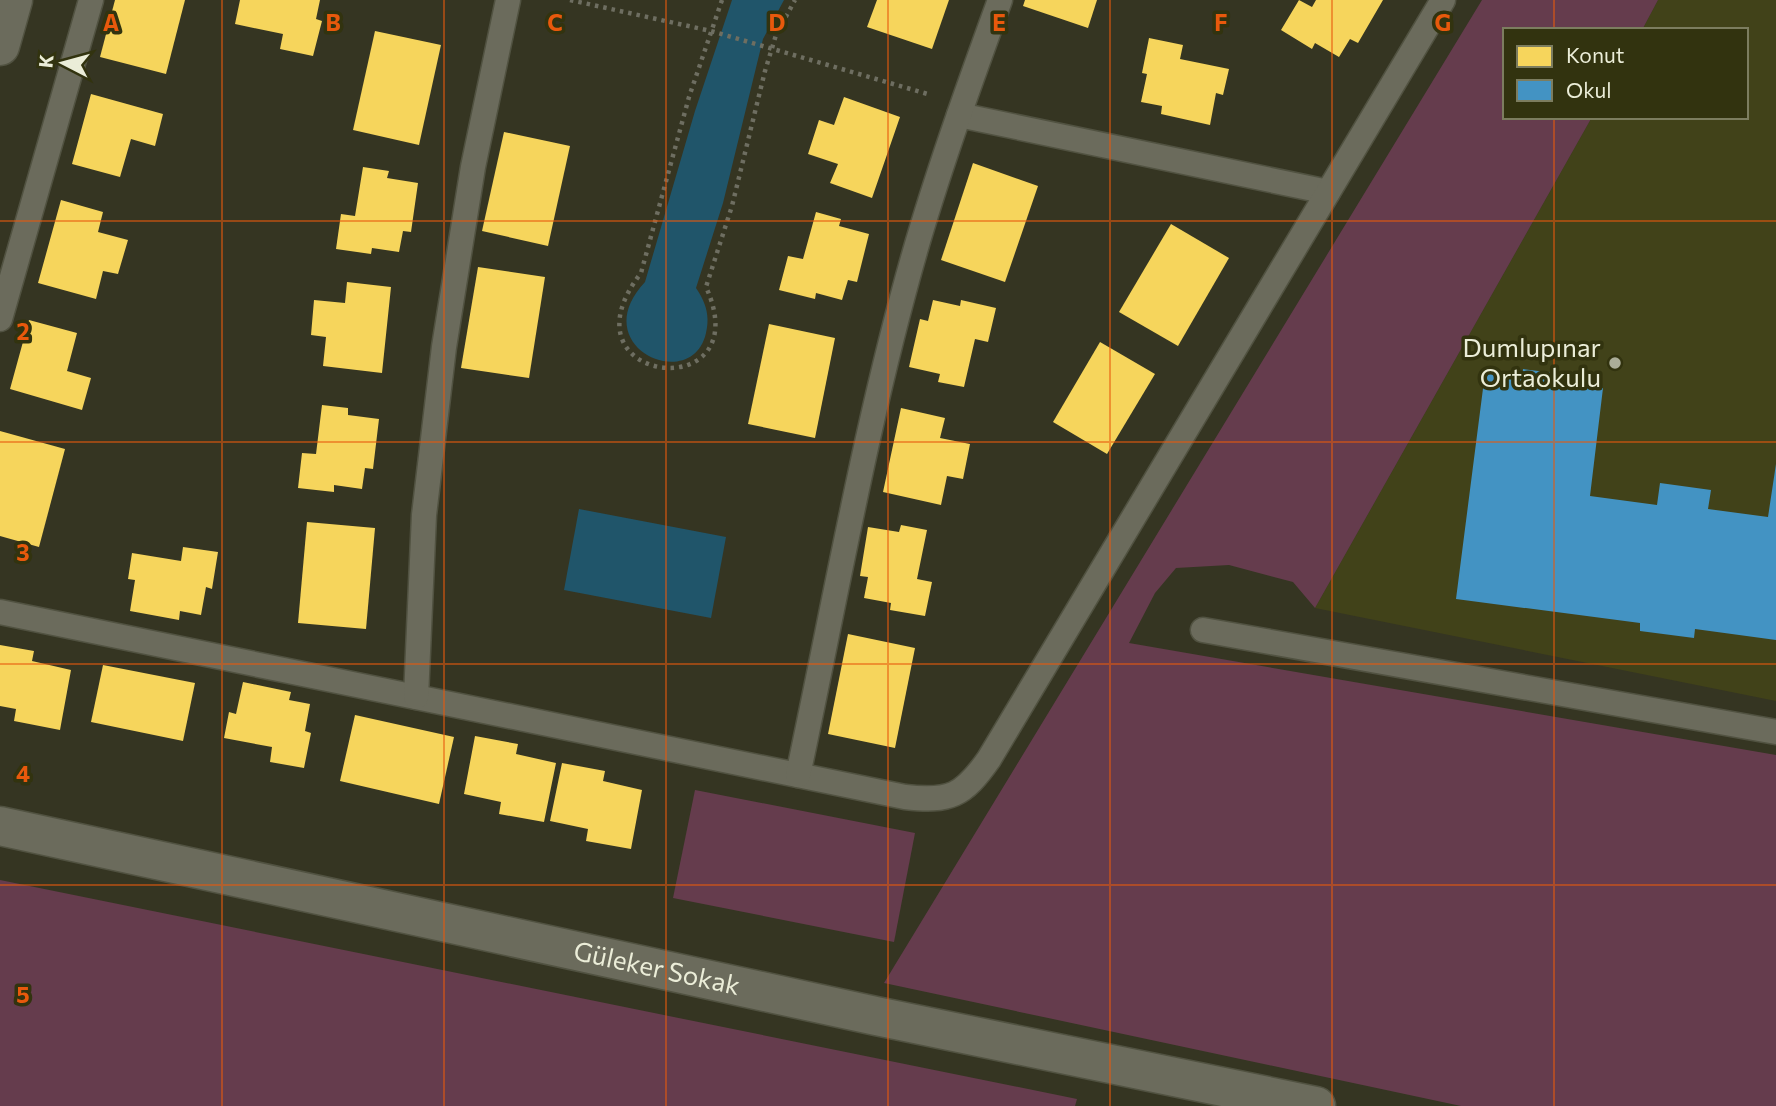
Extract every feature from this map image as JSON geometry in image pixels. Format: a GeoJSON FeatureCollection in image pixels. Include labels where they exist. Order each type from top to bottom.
{"type":"FeatureCollection","features":[{"type":"Feature","properties":{"kind":"street"},"geometry":{"type":"LineString","coordinates":[[0,46],[13,0]]}},
{"type":"Feature","properties":{"kind":"street","name":"Güleker Sokak"},"geometry":{"type":"LineString","coordinates":[[0,827],[877,1016],[1316,1106]]}},
{"type":"Feature","properties":{"kind":"lane"},"geometry":{"type":"LineString","coordinates":[[0,319],[91,0]]}},
{"type":"Feature","properties":{"kind":"lane"},"geometry":{"type":"LineString","coordinates":[[416,697],[424,515],[444,347],[473,167],[509,0]]}},
{"type":"Feature","properties":{"kind":"lane"},"geometry":{"type":"LineString","coordinates":[[798,775],[892,341],[918,242],[1000,0]]}},
{"type":"Feature","properties":{"kind":"lane"},"geometry":{"type":"LineString","coordinates":[[0,612],[798,775],[932,800],[950,795],[971,784],[989,759],[1443,0]]}},
{"type":"Feature","properties":{"kind":"lane"},"geometry":{"type":"LineString","coordinates":[[961,110],[1328,192]]}},
{"type":"Feature","properties":{"kind":"lane"},"geometry":{"type":"LineString","coordinates":[[1203,630],[1776,732]]}},
{"type":"Feature","properties":{"kind":"path"},"geometry":{"type":"LineString","coordinates":[[570,0],[762,44],[961,110]]}},
{"type":"Feature","properties":{"kind":"path"},"geometry":{"type":"LineString","coordinates":[[722,0],[689,97],[641,273],[626,292],[620,313],[618,327],[625,343],[637,360],[650,366],[667,368],[686,365],[702,356],[714,342],[717,325],[714,305],[706,286],[733,206],[776,35],[795,0]]}},
{"type":"Feature","properties":{"kind":"shaded area"},"geometry":{"type":"Polygon","coordinates":[[[1482,0],[1658,0],[1643,28],[1503,28],[1503,119],[1591,119],[1315,608],[1293,582],[1229,565],[1176,568],[1155,593],[1129,643],[1776,755],[1776,1106],[1461,1106],[884,983],[1482,0]]]}},
{"type":"Feature","properties":{"kind":"shaded area","name":"Dumlupınar Ortaokulu"},"geometry":{"type":"Polygon","coordinates":[[[1658,0],[1776,0],[1776,701],[1315,608],[1591,119],[1748,119],[1748,28],[1643,28],[1658,0]]]}},
{"type":"Feature","properties":{"kind":"shaded area"},"geometry":{"type":"Polygon","coordinates":[[[695,790],[915,833],[894,942],[673,898],[695,790]]]}},
{"type":"Feature","properties":{"kind":"shaded area"},"geometry":{"type":"Polygon","coordinates":[[[0,880],[1077,1099],[1075,1106],[0,1106],[0,880]]]}},
{"type":"Feature","properties":{"kind":"water"},"geometry":{"type":"Polygon","coordinates":[[[732,0],[784,0],[763,39],[723,203],[696,288],[706,309],[706,333],[697,351],[682,360],[664,361],[647,355],[634,343],[627,326],[630,305],[645,282],[695,111],[732,0]]]}},
{"type":"Feature","properties":{"kind":"water"},"geometry":{"type":"Polygon","coordinates":[[[579,509],[726,537],[711,618],[564,590],[579,509]]]}},
{"type":"Feature","properties":{"kind":"building: Konut"},"geometry":{"type":"Polygon","coordinates":[[[115,0],[185,0],[166,74],[100,57],[115,0]]]}},
{"type":"Feature","properties":{"kind":"building: Konut"},"geometry":{"type":"Polygon","coordinates":[[[240,0],[320,0],[316,19],[322,21],[313,56],[280,49],[283,34],[235,24],[240,0]]]}},
{"type":"Feature","properties":{"kind":"building: Konut"},"geometry":{"type":"Polygon","coordinates":[[[877,0],[949,0],[932,49],[867,27],[877,0]]]}},
{"type":"Feature","properties":{"kind":"building: Konut"},"geometry":{"type":"Polygon","coordinates":[[[1025,0],[1097,0],[1088,28],[1023,6],[1025,0]]]}},
{"type":"Feature","properties":{"kind":"building: Konut"},"geometry":{"type":"Polygon","coordinates":[[[1299,0],[1312,7],[1316,0],[1383,0],[1358,43],[1350,39],[1339,57],[1315,43],[1312,49],[1281,30],[1299,0]]]}},
{"type":"Feature","properties":{"kind":"building: Konut"},"geometry":{"type":"Polygon","coordinates":[[[375,31],[441,45],[419,145],[353,130],[375,31]]]}},
{"type":"Feature","properties":{"kind":"building: Konut"},"geometry":{"type":"Polygon","coordinates":[[[1149,38],[1183,45],[1180,59],[1229,69],[1223,95],[1216,93],[1210,125],[1161,114],[1162,106],[1141,102],[1147,74],[1142,73],[1149,38]]]}},
{"type":"Feature","properties":{"kind":"building: Konut"},"geometry":{"type":"Polygon","coordinates":[[[91,94],[163,114],[155,146],[131,139],[120,177],[72,164],[91,94]]]}},
{"type":"Feature","properties":{"kind":"building: Konut"},"geometry":{"type":"Polygon","coordinates":[[[844,97],[900,117],[872,198],[830,183],[838,164],[808,154],[819,120],[834,125],[844,97]]]}},
{"type":"Feature","properties":{"kind":"building: Konut"},"geometry":{"type":"Polygon","coordinates":[[[504,132],[570,146],[548,246],[482,231],[504,132]]]}},
{"type":"Feature","properties":{"kind":"building: Konut"},"geometry":{"type":"Polygon","coordinates":[[[973,163],[1038,186],[1005,282],[941,260],[973,163]]]}},
{"type":"Feature","properties":{"kind":"building: Konut"},"geometry":{"type":"Polygon","coordinates":[[[363,167],[389,171],[387,178],[418,183],[411,232],[403,231],[399,252],[372,248],[371,254],[336,249],[341,214],[355,216],[363,167]]]}},
{"type":"Feature","properties":{"kind":"building: Konut"},"geometry":{"type":"Polygon","coordinates":[[[61,200],[103,212],[98,232],[128,240],[118,274],[103,271],[96,299],[38,283],[61,200]]]}},
{"type":"Feature","properties":{"kind":"building: Konut"},"geometry":{"type":"Polygon","coordinates":[[[816,212],[841,219],[839,226],[869,234],[857,282],[848,280],[842,300],[816,293],[815,299],[779,290],[788,256],[803,259],[816,212]]]}},
{"type":"Feature","properties":{"kind":"building: Konut"},"geometry":{"type":"Polygon","coordinates":[[[1171,224],[1229,258],[1178,346],[1119,312],[1171,224]]]}},
{"type":"Feature","properties":{"kind":"building: Konut"},"geometry":{"type":"Polygon","coordinates":[[[478,267],[545,277],[529,378],[461,368],[478,267]]]}},
{"type":"Feature","properties":{"kind":"building: Konut"},"geometry":{"type":"Polygon","coordinates":[[[347,282],[391,287],[382,373],[323,366],[326,337],[311,335],[314,300],[345,303],[347,282]]]}},
{"type":"Feature","properties":{"kind":"building: Konut"},"geometry":{"type":"Polygon","coordinates":[[[933,300],[960,306],[961,300],[996,308],[988,342],[975,339],[964,387],[938,382],[940,374],[909,367],[920,319],[928,321],[933,300]]]}},
{"type":"Feature","properties":{"kind":"building: Konut"},"geometry":{"type":"Polygon","coordinates":[[[29,320],[77,333],[67,371],[91,378],[82,410],[10,389],[29,320]]]}},
{"type":"Feature","properties":{"kind":"building: Konut"},"geometry":{"type":"Polygon","coordinates":[[[769,324],[835,338],[815,438],[748,424],[769,324]]]}},
{"type":"Feature","properties":{"kind":"building: Konut"},"geometry":{"type":"Polygon","coordinates":[[[1100,342],[1155,374],[1107,454],[1053,422],[1100,342]]]}},
{"type":"Feature","properties":{"kind":"building: Konut"},"geometry":{"type":"Polygon","coordinates":[[[322,405],[348,408],[348,415],[379,419],[373,469],[365,468],[362,489],[334,485],[334,492],[298,488],[302,453],[316,454],[322,405]]]}},
{"type":"Feature","properties":{"kind":"building: Konut"},"geometry":{"type":"Polygon","coordinates":[[[901,408],[945,418],[940,438],[970,444],[963,479],[947,476],[941,505],[883,492],[901,408]]]}},
{"type":"Feature","properties":{"kind":"building: Konut"},"geometry":{"type":"Polygon","coordinates":[[[0,431],[65,449],[39,547],[0,536],[0,431]]]}},
{"type":"Feature","properties":{"kind":"building: Konut"},"geometry":{"type":"Polygon","coordinates":[[[307,522],[375,528],[366,629],[298,623],[307,522]]]}},
{"type":"Feature","properties":{"kind":"building: Konut"},"geometry":{"type":"Polygon","coordinates":[[[901,525],[927,530],[917,579],[932,582],[925,616],[890,610],[891,603],[864,598],[868,577],[860,576],[868,527],[899,532],[901,525]]]}},
{"type":"Feature","properties":{"kind":"building: Konut"},"geometry":{"type":"Polygon","coordinates":[[[183,547],[218,552],[212,589],[206,587],[201,615],[180,611],[179,620],[130,611],[135,580],[128,579],[132,553],[181,561],[183,547]]]}},
{"type":"Feature","properties":{"kind":"building: Konut"},"geometry":{"type":"Polygon","coordinates":[[[848,634],[915,648],[895,748],[828,734],[848,634]]]}},
{"type":"Feature","properties":{"kind":"building: Konut"},"geometry":{"type":"Polygon","coordinates":[[[0,645],[34,651],[32,661],[71,670],[60,730],[14,721],[16,709],[0,706],[0,645]]]}},
{"type":"Feature","properties":{"kind":"building: Konut"},"geometry":{"type":"Polygon","coordinates":[[[103,665],[195,683],[183,741],[91,722],[103,665]]]}},
{"type":"Feature","properties":{"kind":"building: Konut"},"geometry":{"type":"Polygon","coordinates":[[[243,682],[291,692],[289,700],[310,704],[305,731],[311,733],[304,768],[270,762],[272,747],[224,738],[229,712],[236,714],[243,682]]]}},
{"type":"Feature","properties":{"kind":"building: Konut"},"geometry":{"type":"Polygon","coordinates":[[[355,715],[454,737],[439,804],[340,781],[355,715]]]}},
{"type":"Feature","properties":{"kind":"building: Konut"},"geometry":{"type":"Polygon","coordinates":[[[475,736],[518,744],[516,754],[556,763],[544,822],[499,814],[501,802],[464,794],[475,736]]]}},
{"type":"Feature","properties":{"kind":"building: Konut"},"geometry":{"type":"Polygon","coordinates":[[[562,763],[605,771],[603,781],[642,790],[631,849],[586,841],[588,829],[550,821],[562,763]]]}},
{"type":"Feature","properties":{"kind":"building: Okul"},"geometry":{"type":"Polygon","coordinates":[[[1523,369],[1562,374],[1561,383],[1603,388],[1590,496],[1657,505],[1660,483],[1711,490],[1708,509],[1768,517],[1776,464],[1776,640],[1695,629],[1694,638],[1640,631],[1640,623],[1456,599],[1485,373],[1522,377],[1523,369]]]}},
{"type":"Feature","properties":{"kind":"place","name":"Dumlupınar Ortaokulu"},"geometry":{"type":"Point","coordinates":[1615,363]}}]}
